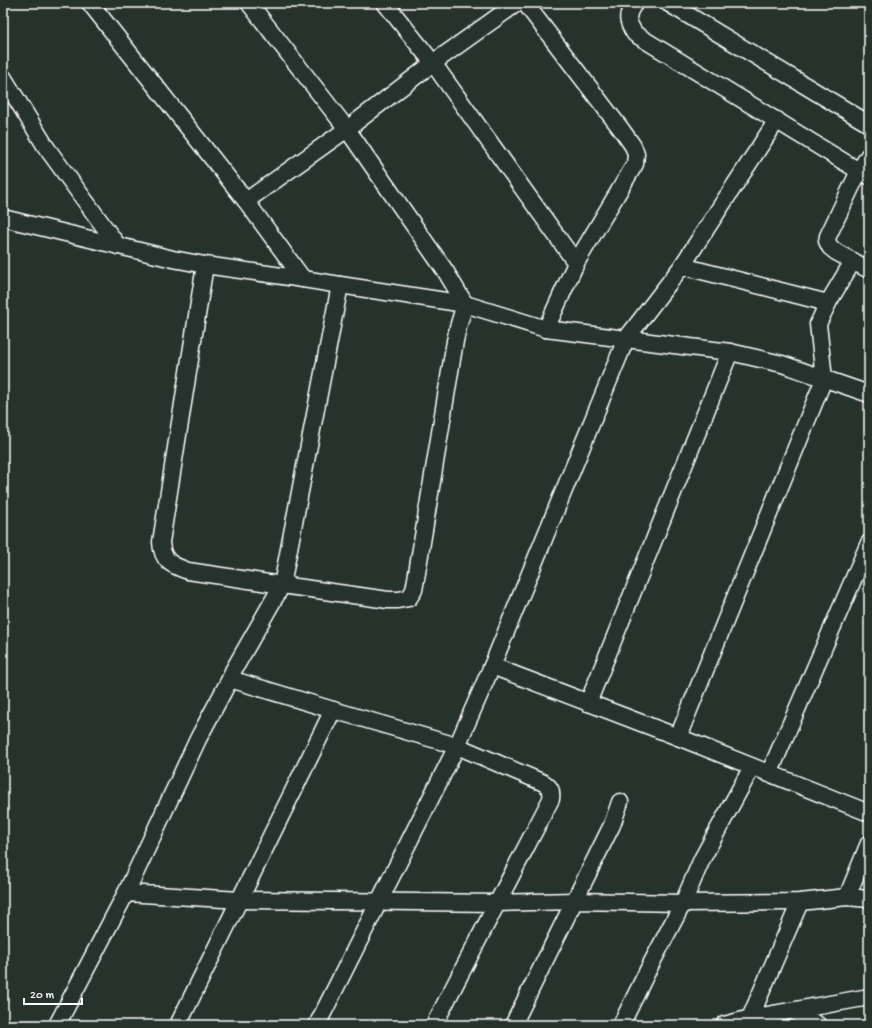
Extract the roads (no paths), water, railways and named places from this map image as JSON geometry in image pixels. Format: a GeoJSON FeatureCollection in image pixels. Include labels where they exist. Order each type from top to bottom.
{"type":"FeatureCollection","features":[{"type":"Feature","properties":{"kind":"street"},"geometry":{"type":"LineString","coordinates":[[90,3],[246,201],[303,279]]}},
{"type":"Feature","properties":{"kind":"street"},"geometry":{"type":"LineString","coordinates":[[205,265],[161,542],[162,549],[167,559],[174,566],[188,571],[388,600],[409,598],[414,590],[456,334],[465,304],[446,272],[347,129],[249,3]]}},
{"type":"Feature","properties":{"kind":"street"},"geometry":{"type":"LineString","coordinates":[[385,3],[433,63],[576,263]]}},
{"type":"Feature","properties":{"kind":"street"},"geometry":{"type":"LineString","coordinates":[[246,201],[347,129],[433,63],[517,3]]}},
{"type":"Feature","properties":{"kind":"street"},"geometry":{"type":"LineString","coordinates":[[635,3],[628,12],[628,19],[635,34],[864,173]]}},
{"type":"Feature","properties":{"kind":"street"},"geometry":{"type":"LineString","coordinates":[[668,3],[869,124]]}},
{"type":"Feature","properties":{"kind":"street"},"geometry":{"type":"LineString","coordinates":[[531,6],[621,129],[633,146],[636,154],[636,164],[576,263],[546,329]]}},
{"type":"Feature","properties":{"kind":"street"},"geometry":{"type":"LineString","coordinates":[[3,77],[46,147],[118,246]]}},
{"type":"Feature","properties":{"kind":"street"},"geometry":{"type":"LineString","coordinates":[[318,1025],[457,746],[492,666],[626,339],[682,266],[777,120]]}},
{"type":"Feature","properties":{"kind":"street"},"geometry":{"type":"LineString","coordinates":[[869,155],[864,173],[828,236],[827,241],[830,247],[836,252],[869,270]]}},
{"type":"Feature","properties":{"kind":"street"},"geometry":{"type":"LineString","coordinates":[[3,218],[173,259],[205,265],[465,304],[546,329],[730,352],[782,364],[869,394]]}},
{"type":"Feature","properties":{"kind":"street"},"geometry":{"type":"LineString","coordinates":[[678,737],[824,379],[818,324],[828,303],[853,261]]}},
{"type":"Feature","properties":{"kind":"street"},"geometry":{"type":"LineString","coordinates":[[682,266],[828,303]]}},
{"type":"Feature","properties":{"kind":"street"},"geometry":{"type":"LineString","coordinates":[[57,1025],[126,893],[198,739],[233,671],[282,585],[340,286]]}},
{"type":"Feature","properties":{"kind":"street"},"geometry":{"type":"LineString","coordinates":[[588,703],[730,352]]}},
{"type":"Feature","properties":{"kind":"street"},"geometry":{"type":"LineString","coordinates":[[770,774],[869,543]]}},
{"type":"Feature","properties":{"kind":"street"},"geometry":{"type":"LineString","coordinates":[[492,666],[678,737],[869,813]]}},
{"type":"Feature","properties":{"kind":"street"},"geometry":{"type":"LineString","coordinates":[[230,679],[457,746],[544,783],[550,787],[552,792],[551,799],[434,1025]]}},
{"type":"Feature","properties":{"kind":"street"},"geometry":{"type":"LineString","coordinates":[[178,1025],[332,710]]}},
{"type":"Feature","properties":{"kind":"street"},"geometry":{"type":"LineString","coordinates":[[621,1025],[683,903],[702,858],[752,767]]}},
{"type":"Feature","properties":{"kind":"street"},"geometry":{"type":"LineString","coordinates":[[513,1025],[612,826],[620,802]]}},
{"type":"Feature","properties":{"kind":"street"},"geometry":{"type":"LineString","coordinates":[[847,897],[869,843]]}},
{"type":"Feature","properties":{"kind":"street"},"geometry":{"type":"LineString","coordinates":[[126,893],[240,900],[497,903],[574,901],[683,903],[800,902],[847,897],[869,899]]}},
{"type":"Feature","properties":{"kind":"street"},"geometry":{"type":"LineString","coordinates":[[749,1022],[800,902]]}},
{"type":"Feature","properties":{"kind":"street"},"geometry":{"type":"LineString","coordinates":[[724,1025],[749,1022],[793,1011],[869,997]]}},
{"type":"Feature","properties":{"kind":"street"},"geometry":{"type":"LineString","coordinates":[[793,1011],[818,1025]]}}]}
